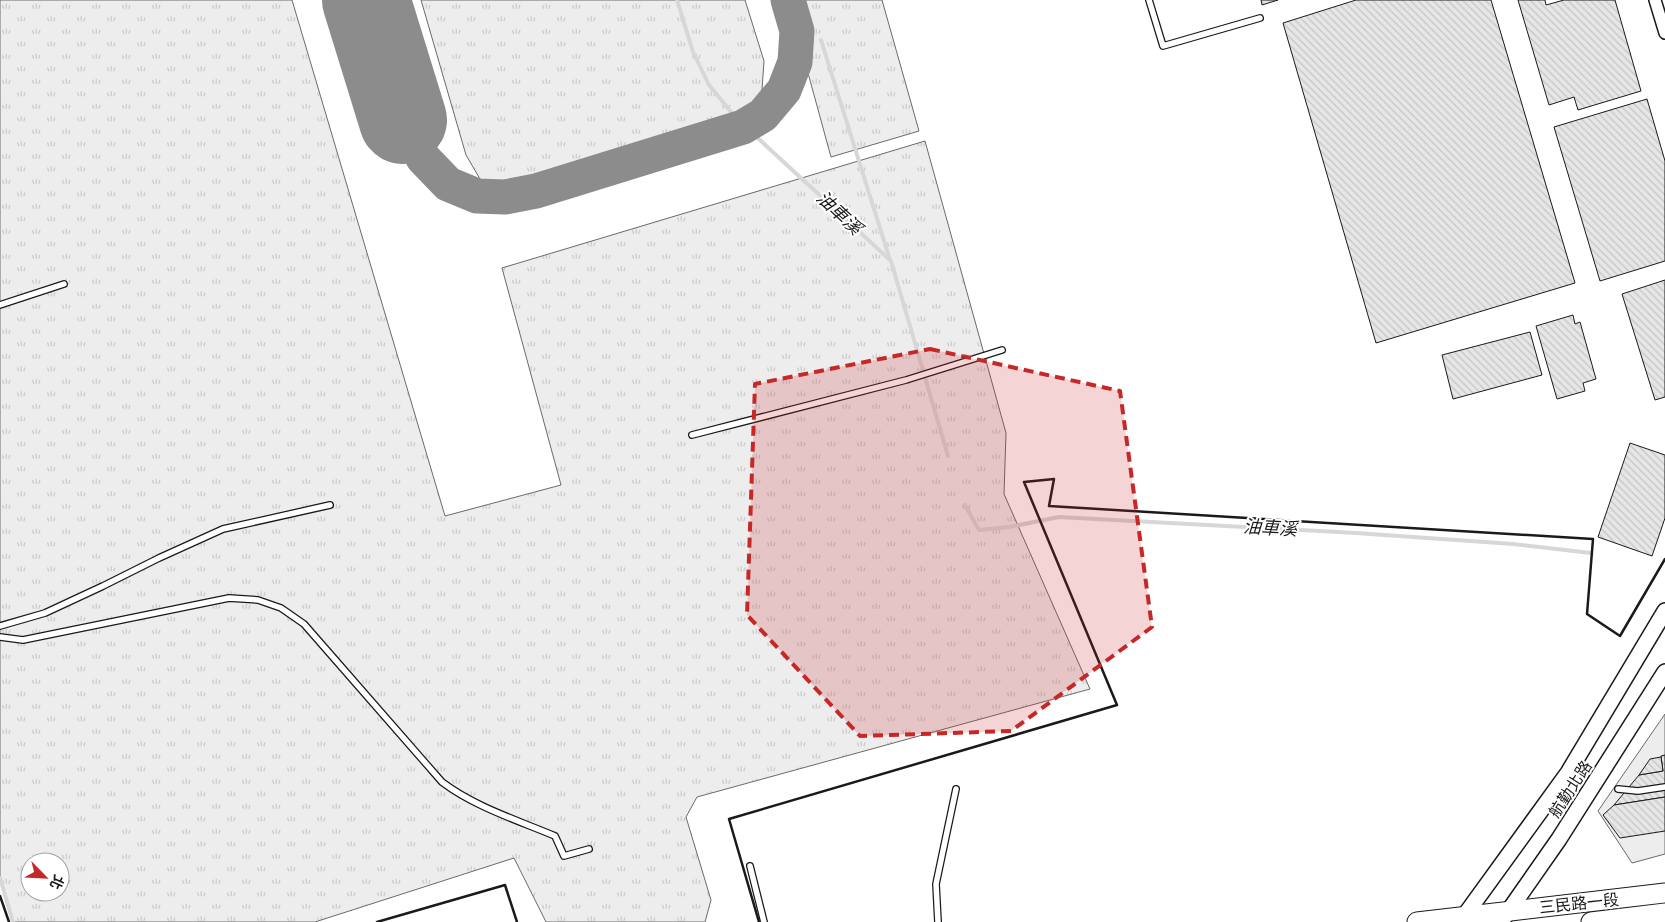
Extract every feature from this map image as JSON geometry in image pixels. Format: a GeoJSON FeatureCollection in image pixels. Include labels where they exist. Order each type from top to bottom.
{"type":"FeatureCollection","features":[{"type":"Feature","properties":{"kind":"main road","name":"三民路一段"},"geometry":{"type":"LineString","coordinates":[[1416,922],[1505,916],[1665,892]]}},
{"type":"Feature","properties":{"kind":"main road","name":"三民路一段"},"geometry":{"type":"LineString","coordinates":[[1591,922],[1665,913]]}},
{"type":"Feature","properties":{"kind":"street"},"geometry":{"type":"LineString","coordinates":[[1655,0],[1665,34]]}},
{"type":"Feature","properties":{"kind":"street"},"geometry":{"type":"LineString","coordinates":[[1462,919],[1568,773],[1665,610]]}},
{"type":"Feature","properties":{"kind":"street","name":"航勤北路"},"geometry":{"type":"LineString","coordinates":[[1505,916],[1564,831],[1665,672]]}},
{"type":"Feature","properties":{"kind":"lane"},"geometry":{"type":"LineString","coordinates":[[1149,0],[1163,46],[1260,18]]}},
{"type":"Feature","properties":{"kind":"lane"},"geometry":{"type":"LineString","coordinates":[[0,305],[64,284]]}},
{"type":"Feature","properties":{"kind":"lane"},"geometry":{"type":"LineString","coordinates":[[692,435],[906,380],[1002,350]]}},
{"type":"Feature","properties":{"kind":"lane"},"geometry":{"type":"LineString","coordinates":[[0,626],[45,613],[223,529],[330,505]]}},
{"type":"Feature","properties":{"kind":"lane"},"geometry":{"type":"LineString","coordinates":[[0,637],[23,640],[229,598],[258,600],[280,608],[304,624],[442,782],[474,801],[555,836],[564,856],[589,849]]}},
{"type":"Feature","properties":{"kind":"lane"},"geometry":{"type":"LineString","coordinates":[[1618,789],[1638,791],[1665,787]]}},
{"type":"Feature","properties":{"kind":"lane"},"geometry":{"type":"LineString","coordinates":[[938,922],[936,884],[956,790]]}},
{"type":"Feature","properties":{"kind":"lane"},"geometry":{"type":"LineString","coordinates":[[750,866],[764,922]]}},
{"type":"Feature","properties":{"kind":"highlighted area"},"geometry":{"type":"Polygon","coordinates":[[[930,349],[1120,391],[1152,627],[1011,731],[860,736],[747,615],[755,384],[930,349]]]}},
{"type":"Feature","properties":{"kind":"green space"},"geometry":{"type":"Polygon","coordinates":[[[0,0],[292,0],[445,516],[561,485],[502,268],[925,141],[1006,433],[1004,494],[1090,689],[697,797],[686,817],[711,900],[705,922],[546,922],[514,858],[315,922],[12,922],[0,881],[0,0]]]}},
{"type":"Feature","properties":{"kind":"green space"},"geometry":{"type":"Polygon","coordinates":[[[421,0],[745,0],[764,61],[760,118],[735,143],[537,202],[505,197],[480,179],[466,155],[421,0]]]}},
{"type":"Feature","properties":{"kind":"green space"},"geometry":{"type":"Polygon","coordinates":[[[788,0],[882,0],[919,131],[831,157],[788,0]]]}},
{"type":"Feature","properties":{"kind":"shaded area"},"geometry":{"type":"Polygon","coordinates":[[[1665,714],[1665,854],[1632,863],[1598,811],[1665,714]]]}},
{"type":"Feature","properties":{"kind":"building"},"geometry":{"type":"Polygon","coordinates":[[[1261,0],[1278,0],[1262,5],[1261,0]]]}},
{"type":"Feature","properties":{"kind":"building"},"geometry":{"type":"Polygon","coordinates":[[[1356,0],[1491,0],[1575,283],[1376,343],[1283,23],[1356,0]]]}},
{"type":"Feature","properties":{"kind":"building"},"geometry":{"type":"Polygon","coordinates":[[[1518,0],[1545,0],[1546,5],[1564,0],[1615,0],[1641,91],[1578,110],[1574,97],[1549,105],[1518,0]]]}},
{"type":"Feature","properties":{"kind":"building"},"geometry":{"type":"Polygon","coordinates":[[[1647,99],[1665,161],[1665,261],[1600,281],[1554,127],[1647,99]]]}},
{"type":"Feature","properties":{"kind":"building"},"geometry":{"type":"Polygon","coordinates":[[[1665,280],[1665,397],[1655,400],[1622,294],[1665,280]]]}},
{"type":"Feature","properties":{"kind":"building"},"geometry":{"type":"Polygon","coordinates":[[[1573,315],[1575,324],[1580,322],[1596,379],[1583,383],[1585,391],[1557,399],[1536,326],[1573,315]]]}},
{"type":"Feature","properties":{"kind":"building"},"geometry":{"type":"Polygon","coordinates":[[[1530,332],[1542,375],[1453,399],[1442,355],[1530,332]]]}},
{"type":"Feature","properties":{"kind":"building"},"geometry":{"type":"Polygon","coordinates":[[[1630,443],[1665,455],[1665,518],[1652,556],[1598,537],[1630,443]]]}},
{"type":"Feature","properties":{"kind":"building"},"geometry":{"type":"Polygon","coordinates":[[[1665,755],[1665,797],[1614,805],[1639,775],[1663,771],[1661,756],[1665,755]]]}},
{"type":"Feature","properties":{"kind":"building"},"geometry":{"type":"Polygon","coordinates":[[[1661,757],[1663,771],[1639,775],[1650,759],[1661,757]]]}},
{"type":"Feature","properties":{"kind":"building"},"geometry":{"type":"Polygon","coordinates":[[[1665,797],[1665,831],[1620,838],[1603,815],[1614,805],[1665,797]]]}},
{"type":"Feature","properties":{"kind":"waterway","name":"油車溪"},"geometry":{"type":"LineString","coordinates":[[677,0],[693,52],[709,85],[736,118],[891,261],[948,456]]}},
{"type":"Feature","properties":{"kind":"waterway"},"geometry":{"type":"LineString","coordinates":[[821,40],[890,260]]}},
{"type":"Feature","properties":{"kind":"waterway","name":"油車溪"},"geometry":{"type":"LineString","coordinates":[[965,505],[979,530],[1009,527],[1059,517],[1356,533],[1513,544],[1591,553]]}},
{"type":"Feature","properties":{"kind":"waterway"},"geometry":{"type":"LineString","coordinates":[[0,878],[13,922]]}},
{"type":"Feature","properties":{"kind":"taxiway"},"geometry":{"type":"LineString","coordinates":[[403,120],[423,158],[448,184],[477,196],[505,197],[536,191],[743,127],[763,115],[784,90],[795,62],[797,31],[788,0]]}},
{"type":"Feature","properties":{"kind":"runway"},"geometry":{"type":"LineString","coordinates":[[366,0],[403,120]]}},
{"type":"Feature","properties":{"kind":"wall"},"geometry":{"type":"LineString","coordinates":[[759,922],[729,819],[1117,705],[1024,482],[1054,479],[1049,506],[1593,539],[1587,614],[1620,636],[1665,559]]}},
{"type":"Feature","properties":{"kind":"wall"},"geometry":{"type":"LineString","coordinates":[[377,922],[505,885],[517,922]]}},
{"type":"Feature","properties":{"kind":"wall"},"geometry":{"type":"LineString","coordinates":[[0,896],[9,922]]}}]}
